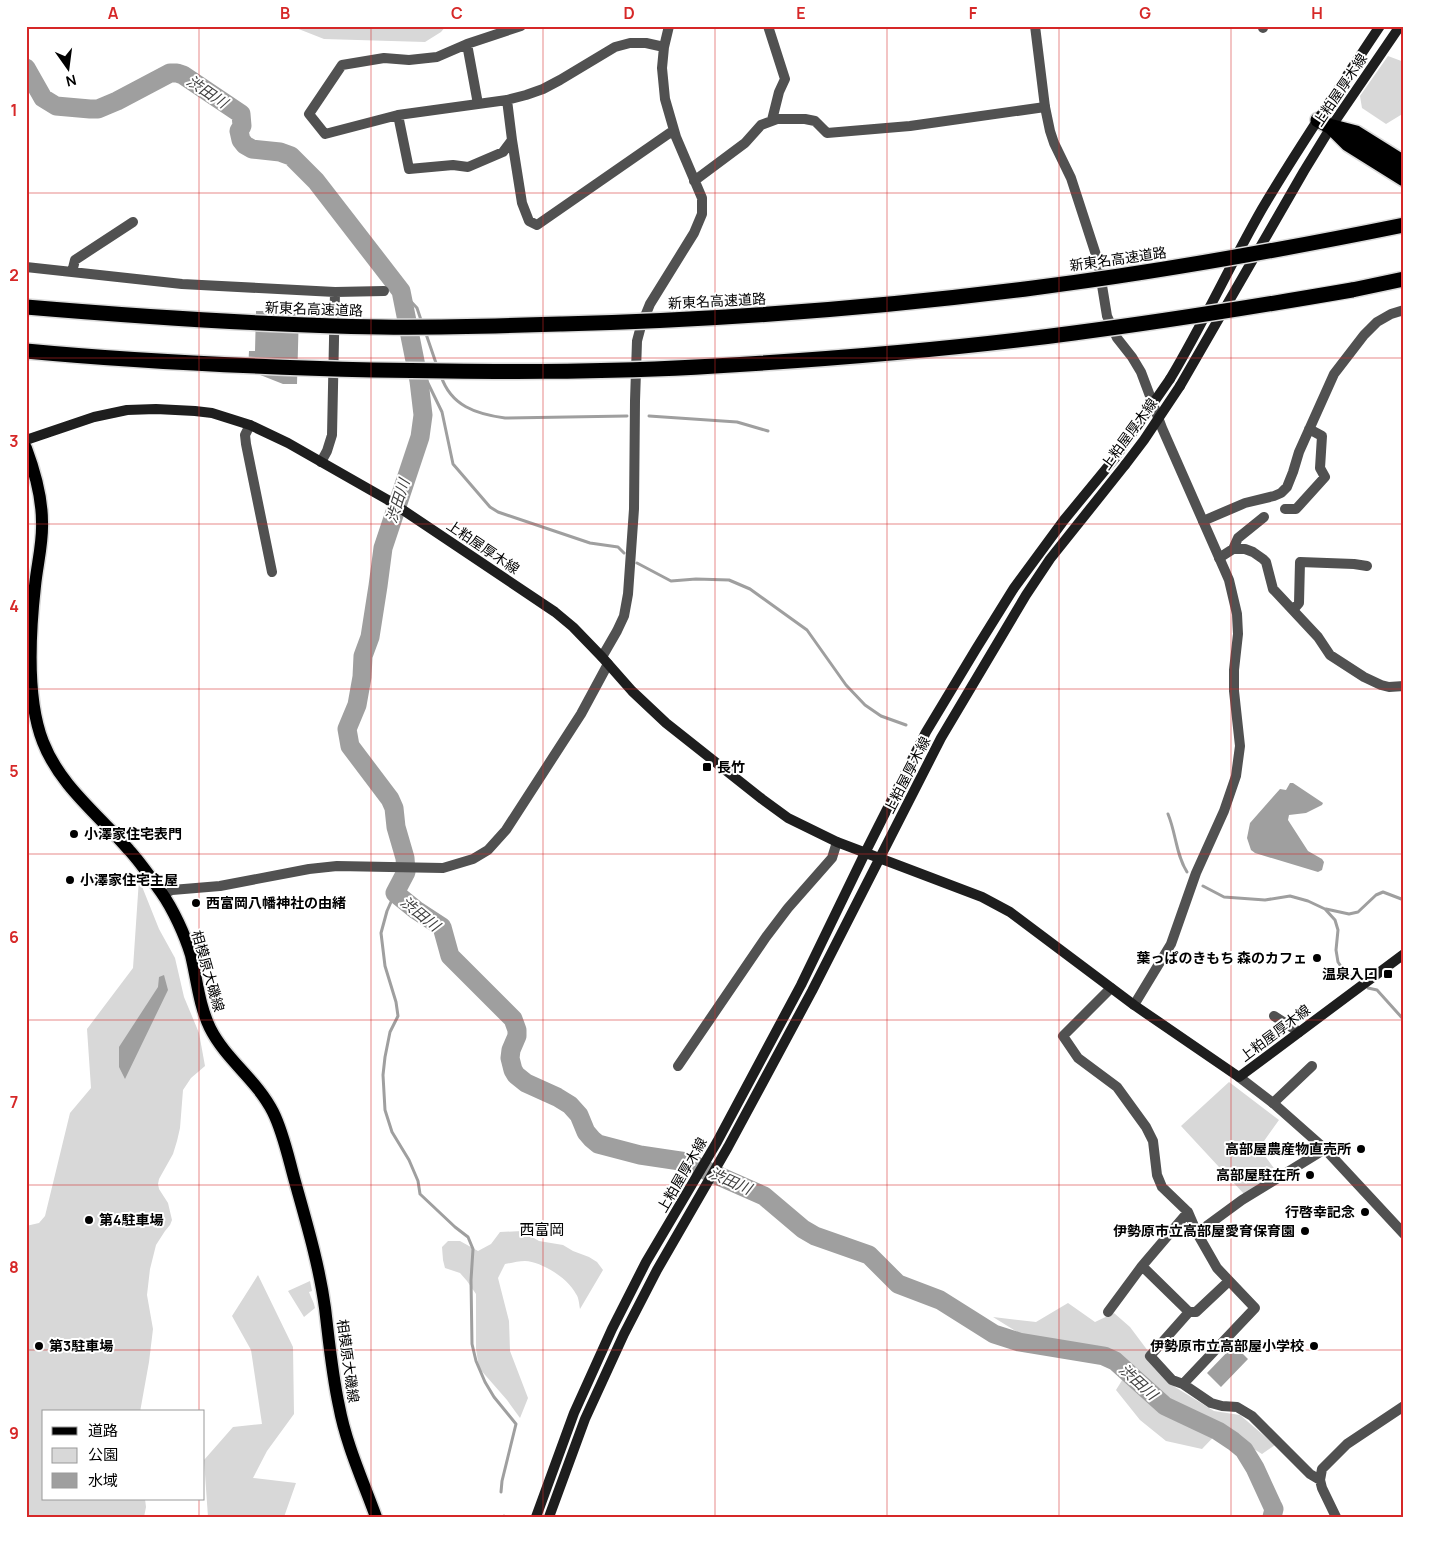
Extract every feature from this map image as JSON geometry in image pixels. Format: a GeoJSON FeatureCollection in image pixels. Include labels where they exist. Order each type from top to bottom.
{"type":"FeatureCollection","features":[{"type":"Feature","properties":{"kind":"highway"},"geometry":{"type":"LineString","coordinates":[[1325,123],[1352,139],[1404,163]]}},
{"type":"Feature","properties":{"kind":"highway"},"geometry":{"type":"LineString","coordinates":[[1352,139],[1404,179]]}},
{"type":"Feature","properties":{"kind":"highway","name":"新東名高速道路"},"geometry":{"type":"LineString","coordinates":[[26,307],[128,316],[244,323],[383,327],[633,322],[905,302],[1034,288],[1300,246],[1404,225]]}},
{"type":"Feature","properties":{"kind":"highway"},"geometry":{"type":"LineString","coordinates":[[26,352],[105,359],[221,365],[450,371],[587,370],[711,366],[833,358],[1072,334],[1246,308],[1404,280]]}},
{"type":"Feature","properties":{"kind":"main road","name":"上粕屋厚木線"},"geometry":{"type":"LineString","coordinates":[[549,1517],[585,1419],[624,1334],[657,1270],[728,1147],[812,991],[941,738],[1026,595],[1050,559],[1144,440],[1180,386],[1380,26]]}},
{"type":"Feature","properties":{"kind":"main road","name":"上粕屋厚木線"},"geometry":{"type":"LineString","coordinates":[[536,1517],[574,1413],[612,1329],[646,1262],[717,1142],[801,984],[926,732],[1014,588],[1064,520],[1115,458],[1170,379],[1193,341],[1262,209],[1400,26]]}},
{"type":"Feature","properties":{"kind":"main road","name":"上粕屋厚木線"},"geometry":{"type":"LineString","coordinates":[[26,440],[94,417],[126,410],[156,409],[212,414],[250,425],[288,443],[388,500],[555,612],[573,627],[637,696],[666,723],[788,818],[837,842],[982,898],[1010,912],[1134,1006],[1239,1077],[1404,954]]}},
{"type":"Feature","properties":{"kind":"main road","name":"相模原大磯線"},"geometry":{"type":"LineString","coordinates":[[26,448],[35,472],[42,521],[30,588],[32,688],[35,712],[43,742],[62,778],[130,850],[163,894],[176,917],[190,952],[201,1003],[219,1045],[250,1078],[272,1110],[280,1130],[314,1253],[325,1310],[331,1367],[340,1411],[353,1455],[376,1517]]}},
{"type":"Feature","properties":{"kind":"street"},"geometry":{"type":"LineString","coordinates":[[521,26],[467,44],[437,57],[409,60],[384,58],[342,65],[309,114],[325,134],[398,115],[507,100],[544,89],[615,47],[630,43],[646,43],[664,47]]}},
{"type":"Feature","properties":{"kind":"street"},"geometry":{"type":"LineString","coordinates":[[163,894],[172,890],[220,886],[309,869],[337,866],[443,868],[473,859],[488,850],[505,832],[581,714],[624,616],[628,594],[634,509],[634,401],[637,341],[650,304],[694,233],[702,214],[702,198],[674,130],[665,99],[662,68],[669,26]]}},
{"type":"Feature","properties":{"kind":"street"},"geometry":{"type":"LineString","coordinates":[[768,26],[785,79],[779,92],[772,120]]}},
{"type":"Feature","properties":{"kind":"street"},"geometry":{"type":"LineString","coordinates":[[1035,26],[1045,107],[1054,143],[1071,178],[1098,261],[1107,316],[1117,338],[1132,357],[1140,372],[1162,428],[1229,580],[1237,614],[1238,634],[1234,677],[1240,746],[1236,776],[1224,812],[1196,874],[1171,944],[1134,1006]]}},
{"type":"Feature","properties":{"kind":"street"},"geometry":{"type":"LineString","coordinates":[[467,44],[478,104]]}},
{"type":"Feature","properties":{"kind":"street"},"geometry":{"type":"LineString","coordinates":[[507,100],[522,203],[529,220],[537,225],[674,130]]}},
{"type":"Feature","properties":{"kind":"street"},"geometry":{"type":"LineString","coordinates":[[694,181],[745,143],[761,125],[772,120],[805,119],[815,121],[827,133],[910,126],[1045,107]]}},
{"type":"Feature","properties":{"kind":"street"},"geometry":{"type":"LineString","coordinates":[[398,115],[409,169],[453,165],[468,167],[504,152],[512,140]]}},
{"type":"Feature","properties":{"kind":"street"},"geometry":{"type":"LineString","coordinates":[[72,272],[76,260],[133,222]]}},
{"type":"Feature","properties":{"kind":"street"},"geometry":{"type":"LineString","coordinates":[[26,267],[182,284],[335,292],[384,291]]}},
{"type":"Feature","properties":{"kind":"street"},"geometry":{"type":"LineString","coordinates":[[321,462],[328,451],[332,435],[335,292]]}},
{"type":"Feature","properties":{"kind":"street"},"geometry":{"type":"LineString","coordinates":[[1203,521],[1245,503],[1274,496],[1281,493],[1287,487],[1309,429],[1334,374],[1377,322],[1391,314],[1404,310]]}},
{"type":"Feature","properties":{"kind":"street"},"geometry":{"type":"LineString","coordinates":[[250,425],[245,436],[246,444],[272,572]]}},
{"type":"Feature","properties":{"kind":"street"},"geometry":{"type":"LineString","coordinates":[[1285,509],[1296,509],[1325,477],[1320,468],[1322,436],[1309,429]]}},
{"type":"Feature","properties":{"kind":"street"},"geometry":{"type":"LineString","coordinates":[[1220,558],[1233,549],[1238,538],[1264,517]]}},
{"type":"Feature","properties":{"kind":"street"},"geometry":{"type":"LineString","coordinates":[[1233,549],[1245,549],[1253,552],[1266,562],[1273,589],[1318,637],[1330,655],[1364,677],[1381,685],[1390,688],[1404,686]]}},
{"type":"Feature","properties":{"kind":"street"},"geometry":{"type":"LineString","coordinates":[[1293,610],[1299,603],[1300,562],[1367,566]]}},
{"type":"Feature","properties":{"kind":"street"},"geometry":{"type":"LineString","coordinates":[[678,1066],[766,937],[788,908],[832,858],[837,842]]}},
{"type":"Feature","properties":{"kind":"street"},"geometry":{"type":"LineString","coordinates":[[1111,988],[1063,1036],[1078,1058],[1117,1087],[1146,1127],[1153,1141],[1157,1175],[1162,1187],[1188,1212],[1197,1233],[1218,1268],[1255,1308],[1183,1384]]}},
{"type":"Feature","properties":{"kind":"street"},"geometry":{"type":"LineString","coordinates":[[1274,1016],[1299,1032]]}},
{"type":"Feature","properties":{"kind":"street"},"geometry":{"type":"LineString","coordinates":[[1272,1103],[1312,1066]]}},
{"type":"Feature","properties":{"kind":"street"},"geometry":{"type":"LineString","coordinates":[[1239,1077],[1325,1149],[1404,1234]]}},
{"type":"Feature","properties":{"kind":"street"},"geometry":{"type":"LineString","coordinates":[[1197,1233],[1242,1200],[1325,1149]]}},
{"type":"Feature","properties":{"kind":"street"},"geometry":{"type":"LineString","coordinates":[[1108,1312],[1142,1266],[1188,1212]]}},
{"type":"Feature","properties":{"kind":"street"},"geometry":{"type":"LineString","coordinates":[[1142,1266],[1188,1312],[1196,1312],[1229,1281]]}},
{"type":"Feature","properties":{"kind":"street"},"geometry":{"type":"LineString","coordinates":[[1188,1312],[1150,1356],[1172,1380],[1183,1384],[1211,1402],[1222,1406],[1237,1407],[1252,1416],[1310,1474],[1320,1480]]}},
{"type":"Feature","properties":{"kind":"street"},"geometry":{"type":"LineString","coordinates":[[1336,1517],[1322,1488],[1320,1480],[1322,1469],[1347,1444],[1404,1406]]}},
{"type":"Feature","properties":{"kind":"green space"},"geometry":{"type":"Polygon","coordinates":[[[295,26],[446,26],[441,32],[425,42],[324,39],[295,26]]]}},
{"type":"Feature","properties":{"kind":"green space"},"geometry":{"type":"Polygon","coordinates":[[[1388,56],[1404,62],[1404,113],[1386,124],[1362,108],[1360,96],[1388,56]]]}},
{"type":"Feature","properties":{"kind":"green space"},"geometry":{"type":"Polygon","coordinates":[[[139,879],[159,929],[175,958],[184,997],[199,1033],[205,1066],[191,1078],[183,1090],[177,1141],[173,1154],[158,1184],[168,1203],[172,1220],[156,1245],[150,1269],[147,1295],[153,1329],[140,1410],[42,1410],[42,1500],[145,1500],[146,1507],[144,1517],[26,1517],[26,1226],[39,1223],[45,1216],[70,1113],[91,1088],[87,1029],[133,968],[139,879]]]}},
{"type":"Feature","properties":{"kind":"green space"},"geometry":{"type":"Polygon","coordinates":[[[1229,1082],[1279,1120],[1259,1148],[1279,1175],[1244,1194],[1181,1126],[1229,1082]]]}},
{"type":"Feature","properties":{"kind":"green space"},"geometry":{"type":"Polygon","coordinates":[[[522,1231],[539,1241],[563,1245],[589,1257],[597,1262],[603,1270],[580,1309],[578,1297],[572,1288],[554,1272],[532,1262],[523,1261],[505,1264],[498,1278],[509,1321],[510,1351],[528,1398],[520,1418],[479,1368],[476,1349],[476,1294],[460,1273],[445,1268],[442,1247],[448,1241],[460,1241],[478,1251],[491,1244],[500,1232],[522,1231]]]}},
{"type":"Feature","properties":{"kind":"green space"},"geometry":{"type":"Polygon","coordinates":[[[258,1275],[293,1347],[294,1414],[267,1451],[253,1478],[296,1483],[284,1517],[208,1517],[205,1459],[233,1427],[262,1424],[251,1350],[232,1316],[258,1275]]]}},
{"type":"Feature","properties":{"kind":"green space"},"geometry":{"type":"Polygon","coordinates":[[[310,1281],[312,1291],[309,1292],[315,1308],[304,1317],[288,1291],[310,1281]]]}},
{"type":"Feature","properties":{"kind":"green space"},"geometry":{"type":"Polygon","coordinates":[[[1068,1303],[1095,1322],[1114,1313],[1130,1327],[1175,1387],[1214,1411],[1240,1415],[1275,1445],[1262,1454],[1224,1426],[1202,1449],[1166,1441],[1140,1420],[1116,1390],[1129,1369],[1108,1350],[1019,1333],[993,1317],[1036,1322],[1068,1303]]]}},
{"type":"Feature","properties":{"kind":"water"},"geometry":{"type":"Polygon","coordinates":[[[256,311],[299,311],[297,384],[283,384],[248,370],[249,351],[255,351],[256,311]]]}},
{"type":"Feature","properties":{"kind":"water"},"geometry":{"type":"Polygon","coordinates":[[[1290,783],[1293,783],[1323,803],[1306,813],[1289,815],[1288,820],[1308,851],[1324,862],[1322,870],[1318,872],[1255,853],[1251,850],[1247,838],[1250,823],[1280,789],[1286,790],[1290,783]]]}},
{"type":"Feature","properties":{"kind":"water"},"geometry":{"type":"Polygon","coordinates":[[[164,975],[168,990],[125,1079],[119,1067],[119,1047],[158,987],[159,977],[164,975]]]}},
{"type":"Feature","properties":{"kind":"water"},"geometry":{"type":"Polygon","coordinates":[[[1234,1345],[1248,1359],[1221,1387],[1207,1373],[1234,1345]]]}},
{"type":"Feature","properties":{"kind":"waterway","name":"渋田川"},"geometry":{"type":"LineString","coordinates":[[26,68],[43,98],[56,106],[90,109],[98,109],[117,101],[170,73],[183,75],[241,114],[242,126],[239,131],[241,140],[245,145],[252,149],[280,152],[291,156],[316,181],[401,291],[419,381],[423,415],[420,437],[383,548],[370,637],[363,656],[362,677],[357,705],[347,729],[350,746],[390,799],[394,808],[396,827],[405,858],[406,872],[395,893],[442,927],[450,956],[513,1019],[517,1036],[510,1058],[516,1075],[526,1083],[570,1105],[579,1115],[586,1132],[598,1144],[640,1155],[687,1162],[764,1196],[803,1229],[815,1236],[869,1255],[898,1284],[940,1300],[994,1334],[1019,1342],[1104,1356],[1115,1361],[1165,1406],[1218,1431],[1244,1450],[1255,1468],[1274,1509],[1272,1517]]}},
{"type":"Feature","properties":{"kind":"waterway"},"geometry":{"type":"LineString","coordinates":[[401,291],[417,308],[422,323]]}},
{"type":"Feature","properties":{"kind":"waterway"},"geometry":{"type":"LineString","coordinates":[[425,331],[437,366]]}},
{"type":"Feature","properties":{"kind":"waterway","name":"渋田川"},"geometry":{"type":"LineString","coordinates":[[415,359],[418,365]]}},
{"type":"Feature","properties":{"kind":"waterway"},"geometry":{"type":"LineString","coordinates":[[424,375],[442,412],[453,464],[490,507],[498,512],[590,543],[618,547],[624,553]]}},
{"type":"Feature","properties":{"kind":"waterway"},"geometry":{"type":"LineString","coordinates":[[441,376],[451,395],[466,407],[484,414],[505,418],[627,416]]}},
{"type":"Feature","properties":{"kind":"waterway"},"geometry":{"type":"LineString","coordinates":[[649,416],[737,422],[768,431]]}},
{"type":"Feature","properties":{"kind":"waterway"},"geometry":{"type":"LineString","coordinates":[[637,563],[671,581],[696,579],[729,580],[750,589],[807,630],[846,685],[865,705],[881,716],[906,725]]}},
{"type":"Feature","properties":{"kind":"waterway"},"geometry":{"type":"LineString","coordinates":[[1168,814],[1183,865],[1187,872]]}},
{"type":"Feature","properties":{"kind":"waterway"},"geometry":{"type":"LineString","coordinates":[[1203,886],[1224,897],[1265,900],[1290,896],[1308,901],[1325,909],[1335,920],[1338,930],[1336,950],[1338,962],[1346,974],[1353,978]]}},
{"type":"Feature","properties":{"kind":"waterway"},"geometry":{"type":"LineString","coordinates":[[1326,909],[1349,914],[1358,912],[1376,895],[1383,892],[1404,900]]}},
{"type":"Feature","properties":{"kind":"waterway"},"geometry":{"type":"LineString","coordinates":[[395,893],[387,911],[381,933],[385,966],[396,1002],[398,1016],[390,1032],[385,1057],[383,1075],[385,1110],[392,1132],[409,1160],[418,1181],[420,1194],[468,1237],[473,1249],[471,1280],[472,1344],[476,1361],[494,1397],[516,1424],[501,1492]]}},
{"type":"Feature","properties":{"kind":"waterway"},"geometry":{"type":"LineString","coordinates":[[1368,988],[1377,990],[1404,1020]]}},
{"type":"Feature","properties":{"kind":"place","name":"長竹"},"geometry":{"type":"Point","coordinates":[707,767]}},
{"type":"Feature","properties":{"kind":"place","name":"小澤家住宅表門"},"geometry":{"type":"Point","coordinates":[74,834]}},
{"type":"Feature","properties":{"kind":"place","name":"小澤家住宅主屋"},"geometry":{"type":"Point","coordinates":[70,880]}},
{"type":"Feature","properties":{"kind":"place","name":"西富岡八幡神社の由緒"},"geometry":{"type":"Point","coordinates":[196,903]}},
{"type":"Feature","properties":{"kind":"place","name":"葉っぱのきもち 森のカフェ"},"geometry":{"type":"Point","coordinates":[1317,958]}},
{"type":"Feature","properties":{"kind":"place","name":"温泉入口"},"geometry":{"type":"Point","coordinates":[1388,974]}},
{"type":"Feature","properties":{"kind":"place","name":"高部屋農産物直売所"},"geometry":{"type":"Point","coordinates":[1361,1149]}},
{"type":"Feature","properties":{"kind":"place","name":"高部屋駐在所"},"geometry":{"type":"Point","coordinates":[1310,1175]}},
{"type":"Feature","properties":{"kind":"place","name":"行啓幸記念"},"geometry":{"type":"Point","coordinates":[1365,1212]}},
{"type":"Feature","properties":{"kind":"place","name":"第4駐車場"},"geometry":{"type":"Point","coordinates":[89,1220]}},
{"type":"Feature","properties":{"kind":"place","name":"伊勢原市立高部屋愛育保育園"},"geometry":{"type":"Point","coordinates":[1305,1231]}},
{"type":"Feature","properties":{"kind":"place","name":"第3駐車場"},"geometry":{"type":"Point","coordinates":[39,1346]}},
{"type":"Feature","properties":{"kind":"place","name":"伊勢原市立高部屋小学校"},"geometry":{"type":"Point","coordinates":[1314,1346]}},
{"type":"Feature","properties":{"kind":"district","name":"西富岡"},"geometry":{"type":"Point","coordinates":[542,1230]}}]}
